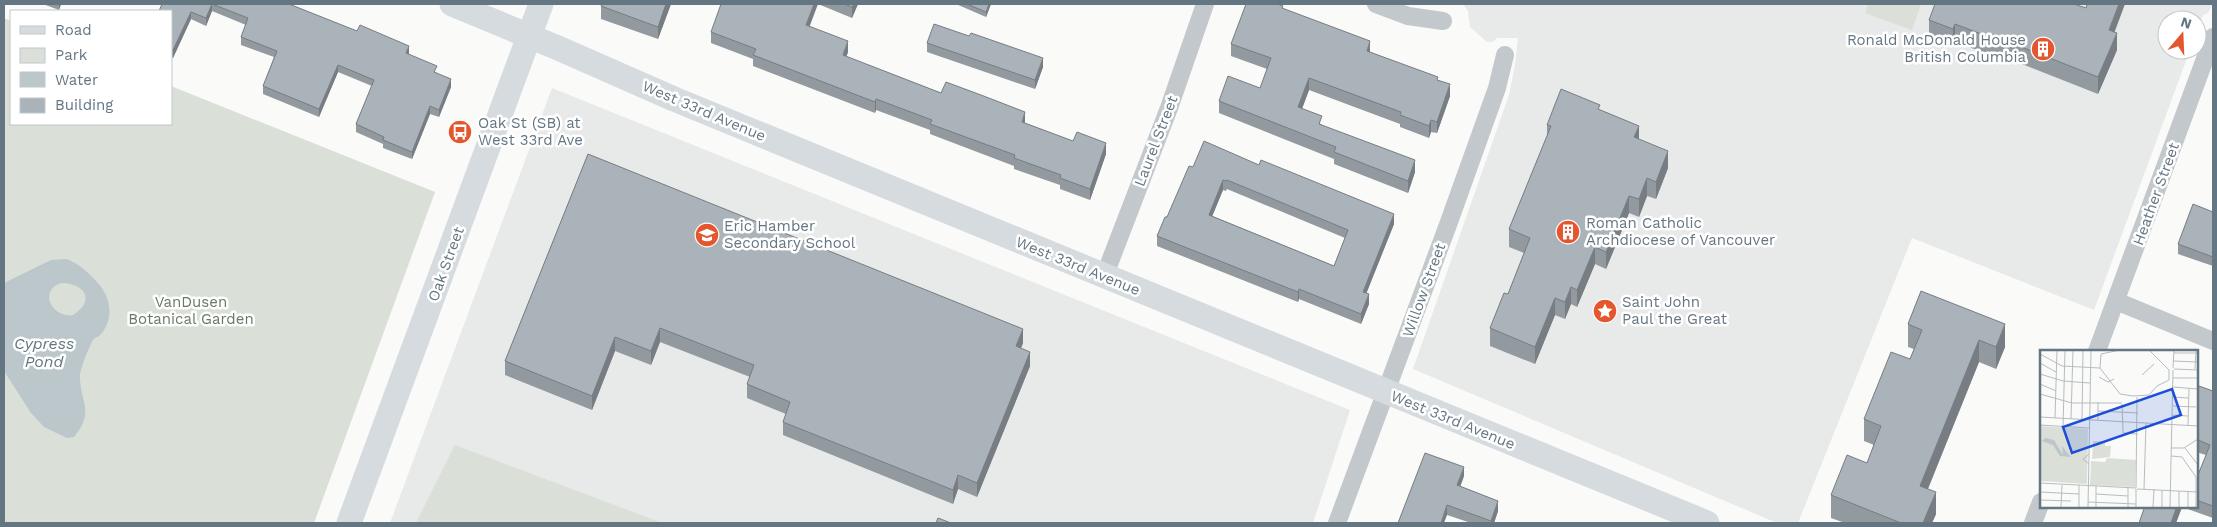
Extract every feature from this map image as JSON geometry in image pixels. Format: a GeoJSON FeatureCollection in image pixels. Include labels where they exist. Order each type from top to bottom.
{"type":"FeatureCollection","features":[{"type":"Feature","properties":{"kind":"street","name":"West 33rd Avenue"},"geometry":{"type":"LineString","coordinates":[[452,4],[529,35],[674,99],[1104,277],[1707,523]]}},
{"type":"Feature","properties":{"kind":"street","name":"Oak Street"},"geometry":{"type":"LineString","coordinates":[[349,523],[541,4]]}},
{"type":"Feature","properties":{"kind":"street","name":"Laurel Street"},"geometry":{"type":"LineString","coordinates":[[1104,277],[1169,108],[1205,4]]}},
{"type":"Feature","properties":{"kind":"street"},"geometry":{"type":"LineString","coordinates":[[1376,4],[1408,16],[1443,21]]}},
{"type":"Feature","properties":{"kind":"street","name":"Heather Street"},"geometry":{"type":"LineString","coordinates":[[2097,350],[2213,37]]}},
{"type":"Feature","properties":{"kind":"street","name":"Willow Street"},"geometry":{"type":"LineString","coordinates":[[1337,523],[1494,97],[1505,56]]}},
{"type":"Feature","properties":{"kind":"street"},"geometry":{"type":"LineString","coordinates":[[2116,301],[2213,341]]}},
{"type":"Feature","properties":{"kind":"street"},"geometry":{"type":"LineString","coordinates":[[2033,523],[2040,505]]}},
{"type":"Feature","properties":{"kind":"shaded area"},"geometry":{"type":"Polygon","coordinates":[[[1463,4],[2213,4],[2207,13],[2207,10],[2157,10],[2157,60],[2186,60],[2094,310],[1912,238],[1798,523],[1777,523],[1413,369],[1509,95],[1515,65],[1518,38],[1497,38],[1493,42],[1487,42],[1470,27],[1468,11],[1463,4]]]}},
{"type":"Feature","properties":{"kind":"shaded area","name":"Eric Hamber Secondary School"},"geometry":{"type":"Polygon","coordinates":[[[552,88],[1350,410],[1313,523],[390,523],[552,88]]]}},
{"type":"Feature","properties":{"kind":"green space"},"geometry":{"type":"Polygon","coordinates":[[[1868,4],[1921,4],[1912,30],[1865,13],[1868,4]]]}},
{"type":"Feature","properties":{"kind":"green space","name":"VanDusen Botanical Garden"},"geometry":{"type":"Polygon","coordinates":[[[4,18],[10,21],[10,125],[172,125],[172,86],[435,192],[314,523],[4,523],[4,18]]]}},
{"type":"Feature","properties":{"kind":"green space"},"geometry":{"type":"Polygon","coordinates":[[[455,445],[662,523],[416,523],[455,445]]]}},
{"type":"Feature","properties":{"kind":"water","name":"Cypress Pond"},"geometry":{"type":"Polygon","coordinates":[[[66,259],[74,262],[89,274],[105,293],[110,313],[106,326],[101,334],[92,342],[80,372],[80,384],[85,406],[84,420],[74,437],[67,438],[44,427],[31,413],[4,371],[4,283],[51,260],[66,259]],[[61,283],[54,287],[49,297],[50,303],[59,312],[73,315],[80,310],[86,299],[81,289],[61,283]]]}},
{"type":"Feature","properties":{"kind":"building"},"geometry":{"type":"Polygon","coordinates":[[[162,4],[212,4],[206,18],[191,12],[173,50],[172,10],[159,10],[162,4]]]}},
{"type":"Feature","properties":{"kind":"building"},"geometry":{"type":"Polygon","coordinates":[[[212,4],[289,4],[357,31],[360,25],[409,46],[406,53],[437,66],[434,72],[451,79],[439,110],[430,106],[412,152],[383,140],[384,137],[356,124],[374,80],[338,65],[319,109],[263,86],[277,51],[241,37],[248,18],[212,4]]]}},
{"type":"Feature","properties":{"kind":"building"},"geometry":{"type":"Polygon","coordinates":[[[602,4],[666,4],[658,27],[601,6],[602,4]]]}},
{"type":"Feature","properties":{"kind":"building"},"geometry":{"type":"Polygon","coordinates":[[[721,4],[814,4],[806,25],[848,41],[843,55],[941,93],[946,82],[981,95],[1025,112],[1022,122],[1073,141],[1077,132],[1106,143],[1090,189],[1060,178],[1061,175],[1014,158],[1015,155],[930,124],[932,120],[876,99],[875,102],[753,55],[756,49],[711,32],[721,4]]]}},
{"type":"Feature","properties":{"kind":"building"},"geometry":{"type":"Polygon","coordinates":[[[967,4],[989,4],[986,12],[967,4]]]}},
{"type":"Feature","properties":{"kind":"building"},"geometry":{"type":"Polygon","coordinates":[[[1246,4],[1277,4],[1283,6],[1282,8],[1370,41],[1367,51],[1438,77],[1437,80],[1450,84],[1437,122],[1431,120],[1429,126],[1400,115],[1401,112],[1309,78],[1298,107],[1322,116],[1319,124],[1415,160],[1408,181],[1334,152],[1336,147],[1219,101],[1228,76],[1260,88],[1271,58],[1231,44],[1246,4]]]}},
{"type":"Feature","properties":{"kind":"building","name":"Ronald McDonald House British Columbia"},"geometry":{"type":"Polygon","coordinates":[[[1935,4],[2074,4],[2086,8],[2087,4],[2119,4],[2109,30],[2117,33],[2098,77],[2014,44],[2013,46],[1955,24],[1953,29],[1929,20],[1935,4]]]}},
{"type":"Feature","properties":{"kind":"building"},"geometry":{"type":"Polygon","coordinates":[[[934,24],[969,36],[971,33],[1043,58],[1035,80],[927,43],[934,24]]]}},
{"type":"Feature","properties":{"kind":"building","name":"Roman Catholic Archdiocese of Vancouver"},"geometry":{"type":"Polygon","coordinates":[[[1561,89],[1600,105],[1598,109],[1639,126],[1634,137],[1668,151],[1656,182],[1647,178],[1639,199],[1629,196],[1606,252],[1595,247],[1577,290],[1571,287],[1565,302],[1555,298],[1535,347],[1490,328],[1504,293],[1508,294],[1530,238],[1509,229],[1551,126],[1547,125],[1561,89]]]}},
{"type":"Feature","properties":{"kind":"building"},"geometry":{"type":"Polygon","coordinates":[[[1204,141],[1259,165],[1261,160],[1394,214],[1363,292],[1369,294],[1361,314],[1299,289],[1298,292],[1157,236],[1189,166],[1193,167],[1204,141]],[[1223,180],[1209,215],[1334,266],[1348,230],[1223,180]]]}},
{"type":"Feature","properties":{"kind":"building","name":"Eric Hamber Secondary School"},"geometry":{"type":"Polygon","coordinates":[[[588,154],[1023,329],[1016,346],[1030,352],[977,483],[958,475],[953,490],[783,422],[790,402],[747,384],[754,365],[660,328],[651,351],[615,337],[592,396],[505,361],[588,154]]]}},
{"type":"Feature","properties":{"kind":"building"},"geometry":{"type":"Polygon","coordinates":[[[2193,204],[2213,212],[2213,257],[2178,244],[2193,204]]]}},
{"type":"Feature","properties":{"kind":"building"},"geometry":{"type":"Polygon","coordinates":[[[1921,291],[2005,324],[1996,347],[1979,340],[1920,486],[1936,492],[1923,523],[1901,523],[1831,495],[1847,455],[1867,463],[1881,426],[1864,419],[1891,352],[1910,359],[1922,330],[1908,324],[1921,291]]]}},
{"type":"Feature","properties":{"kind":"building"},"geometry":{"type":"Polygon","coordinates":[[[2197,385],[2213,391],[2213,506],[2197,500],[2197,474],[2210,445],[2197,439],[2197,385]]]}},
{"type":"Feature","properties":{"kind":"building"},"geometry":{"type":"Polygon","coordinates":[[[1425,453],[1464,467],[1457,485],[1498,501],[1491,521],[1447,505],[1441,523],[1398,523],[1425,453]]]}},
{"type":"Feature","properties":{"kind":"building"},"geometry":{"type":"Polygon","coordinates":[[[2145,507],[2177,507],[2171,523],[2139,523],[2145,507]]]}},
{"type":"Feature","properties":{"kind":"building"},"geometry":{"type":"Polygon","coordinates":[[[938,518],[951,523],[936,523],[938,518]]]}},
{"type":"Feature","properties":{"kind":"place","name":"Ronald McDonald House British Columbia"},"geometry":{"type":"Point","coordinates":[2043,49]}},
{"type":"Feature","properties":{"kind":"place","name":"Oak St (SB) at West 33rd Ave"},"geometry":{"type":"Point","coordinates":[460,132]}},
{"type":"Feature","properties":{"kind":"place","name":"Roman Catholic Archdiocese of Vancouver"},"geometry":{"type":"Point","coordinates":[1568,232]}},
{"type":"Feature","properties":{"kind":"place","name":"Eric Hamber Secondary School"},"geometry":{"type":"Point","coordinates":[707,235]}},
{"type":"Feature","properties":{"kind":"place","name":"Saint John Paul the Great"},"geometry":{"type":"Point","coordinates":[1605,311]}}]}
